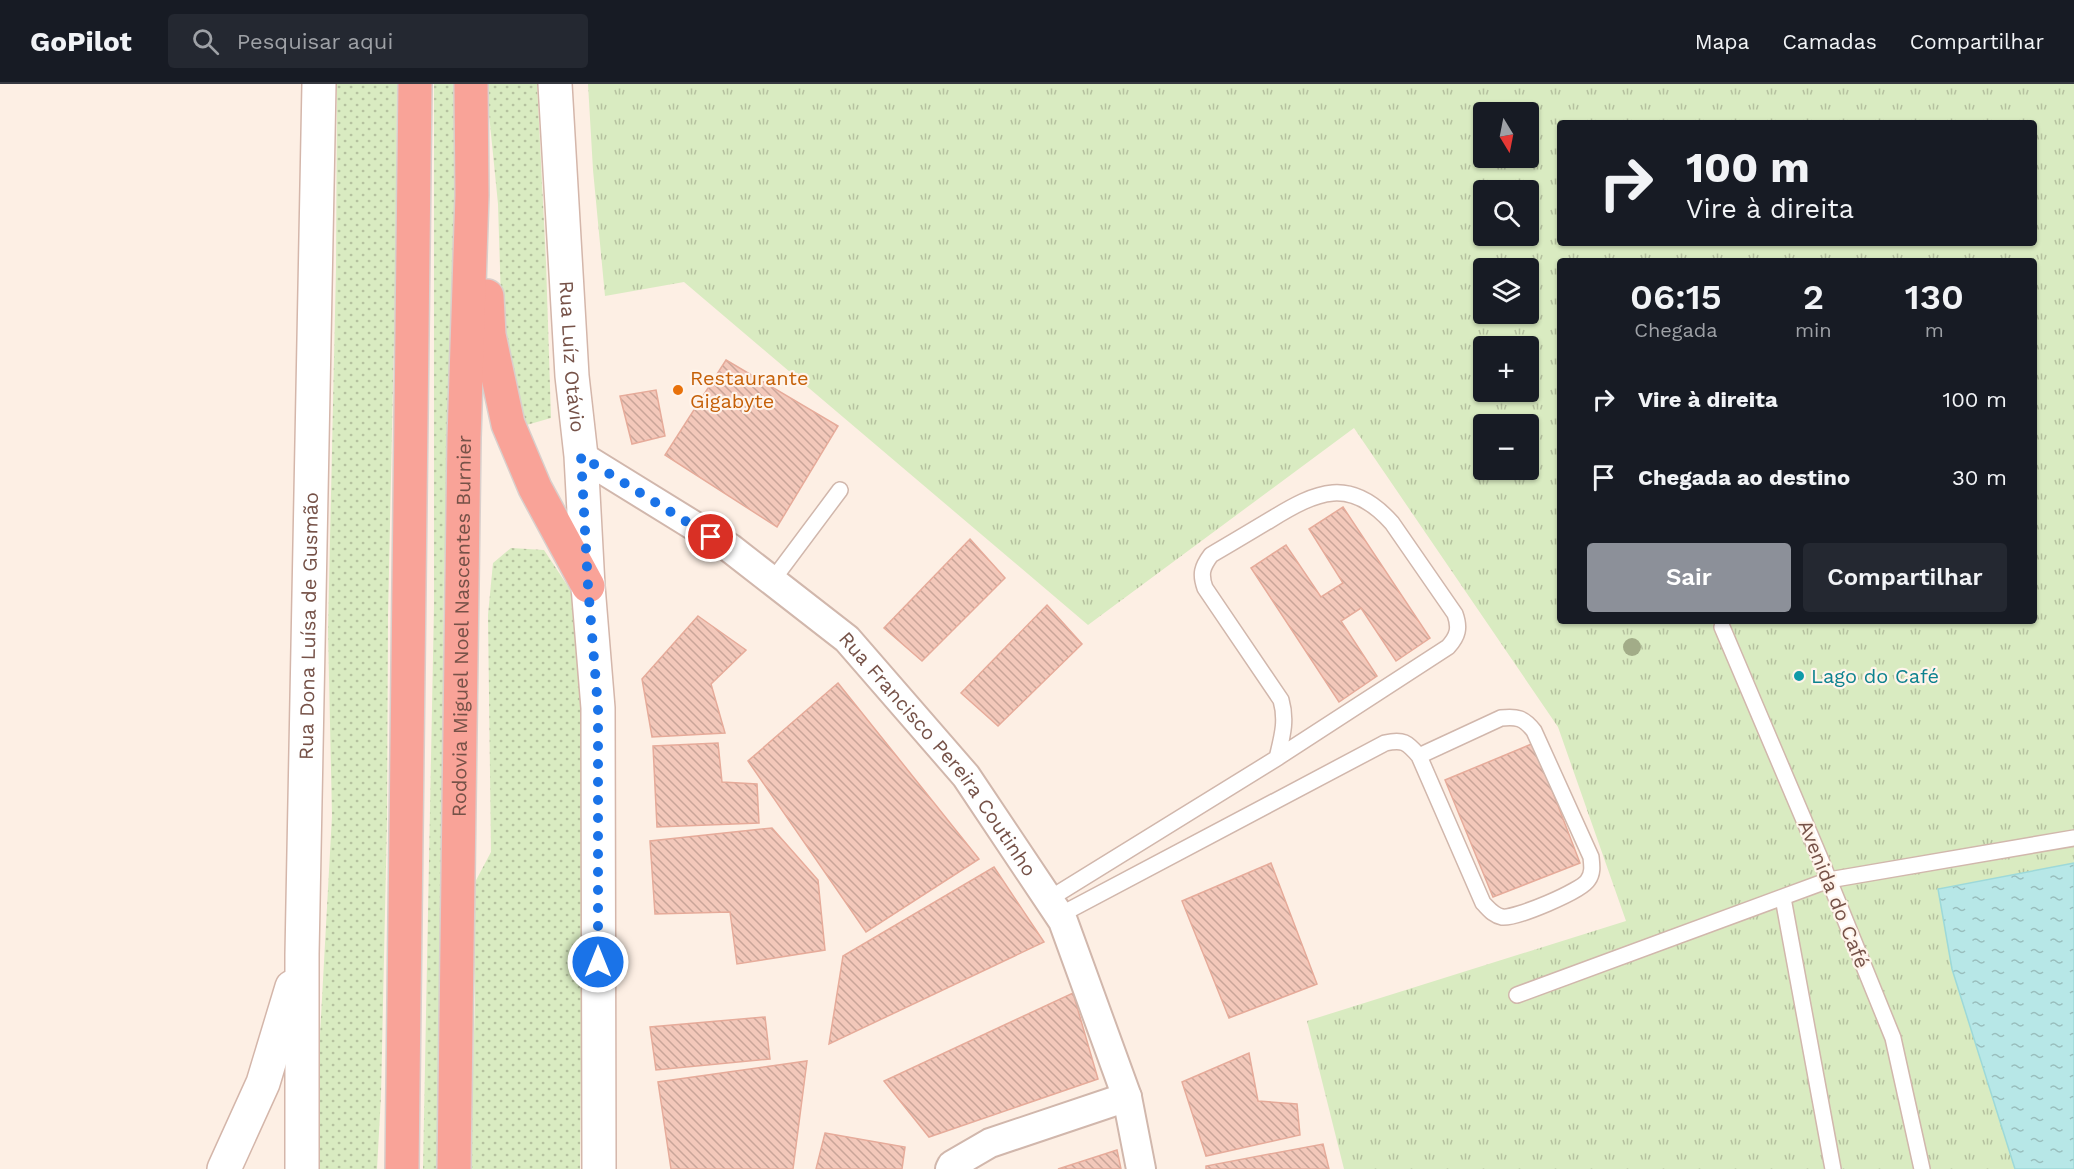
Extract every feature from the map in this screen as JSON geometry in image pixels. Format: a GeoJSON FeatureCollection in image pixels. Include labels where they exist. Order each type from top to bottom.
{"type":"FeatureCollection","features":[{"type":"Feature","properties":{"kind":"highway"},"geometry":{"type":"LineString","coordinates":[[402,1169],[415,84]]}},
{"type":"Feature","properties":{"kind":"highway","name":"Rodovia Miguel Noel Nascentes Burnier"},"geometry":{"type":"LineString","coordinates":[[454,1169],[464,438],[472,195],[471,84]]}},
{"type":"Feature","properties":{"kind":"highway"},"geometry":{"type":"LineString","coordinates":[[472,195],[486,274],[489,335],[508,424],[535,488],[588,586]]}},
{"type":"Feature","properties":{"kind":"street","name":"Rua Dona Luísa de Gusmão"},"geometry":{"type":"LineString","coordinates":[[302,1169],[302,954],[319,84]]}},
{"type":"Feature","properties":{"kind":"street","name":"Rua Luíz Otávio"},"geometry":{"type":"LineString","coordinates":[[555,84],[571,354],[581,456],[598,708],[599,1169]]}},
{"type":"Feature","properties":{"kind":"street","name":"Rua Francisco Pereira Coutinho"},"geometry":{"type":"LineString","coordinates":[[581,456],[730,548],[846,639],[966,776],[1054,907],[1127,1097],[1141,1169]]}},
{"type":"Feature","properties":{"kind":"street"},"geometry":{"type":"LineString","coordinates":[[224,1169],[263,1083],[302,954]]}},
{"type":"Feature","properties":{"kind":"street"},"geometry":{"type":"LineString","coordinates":[[950,1169],[952,1165],[990,1143],[1127,1097]]}},
{"type":"Feature","properties":{"kind":"lane"},"geometry":{"type":"LineString","coordinates":[[772,581],[840,490]]}},
{"type":"Feature","properties":{"kind":"lane"},"geometry":{"type":"LineString","coordinates":[[1054,907],[1448,647],[1456,638],[1459,626],[1455,614],[1392,523],[1374,506],[1350,494],[1331,493],[1314,496],[1298,503],[1211,555],[1203,565],[1201,577],[1205,588],[1281,700],[1285,728],[1277,758]]}},
{"type":"Feature","properties":{"kind":"lane","name":"Avenida do Café"},"geometry":{"type":"LineString","coordinates":[[1722,627],[1893,1038],[1922,1169]]}},
{"type":"Feature","properties":{"kind":"lane"},"geometry":{"type":"LineString","coordinates":[[1054,907],[1385,743],[1397,741],[1410,744],[1419,756],[1484,903],[1491,912],[1503,917],[1515,915],[1578,890],[1588,882],[1592,870],[1591,857],[1534,731],[1526,721],[1514,716],[1502,718],[1419,756]]}},
{"type":"Feature","properties":{"kind":"lane"},"geometry":{"type":"LineString","coordinates":[[1517,995],[1829,880],[2074,838]]}},
{"type":"Feature","properties":{"kind":"lane"},"geometry":{"type":"LineString","coordinates":[[1783,898],[1833,1169]]}},
{"type":"Feature","properties":{"kind":"green space"},"geometry":{"type":"Polygon","coordinates":[[[337,84],[397,84],[387,819],[381,1096],[377,1169],[315,1169],[315,1126],[332,816],[328,631],[336,268],[337,84]]]}},
{"type":"Feature","properties":{"kind":"green space"},"geometry":{"type":"Polygon","coordinates":[[[434,84],[456,84],[456,351],[444,569],[439,1169],[423,1169],[434,605],[434,84]]]}},
{"type":"Feature","properties":{"kind":"green space"},"geometry":{"type":"Polygon","coordinates":[[[486,84],[537,84],[551,418],[516,428],[502,333],[498,204],[486,84]]]}},
{"type":"Feature","properties":{"kind":"green space","name":"Lago do Café"},"geometry":{"type":"Polygon","coordinates":[[[588,84],[2074,84],[2074,1169],[1344,1169],[1307,1021],[1626,921],[1558,727],[1354,428],[1088,625],[684,282],[605,296],[593,170],[588,84]]]}},
{"type":"Feature","properties":{"kind":"green space"},"geometry":{"type":"Polygon","coordinates":[[[511,548],[544,550],[573,594],[584,746],[580,1169],[470,1169],[475,1000],[473,886],[491,852],[488,615],[493,563],[511,548]]]}},
{"type":"Feature","properties":{"kind":"water"},"geometry":{"type":"Polygon","coordinates":[[[2074,863],[2074,1169],[2015,1169],[1952,969],[1938,889],[2074,863]]]}},
{"type":"Feature","properties":{"kind":"building"},"geometry":{"type":"Polygon","coordinates":[[[726,360],[838,426],[777,527],[665,455],[726,360]]]}},
{"type":"Feature","properties":{"kind":"building"},"geometry":{"type":"Polygon","coordinates":[[[656,390],[665,436],[632,444],[620,396],[656,390]]]}},
{"type":"Feature","properties":{"kind":"building"},"geometry":{"type":"Polygon","coordinates":[[[1343,507],[1430,638],[1396,661],[1361,608],[1341,621],[1377,676],[1339,702],[1251,568],[1286,545],[1321,597],[1343,583],[1309,529],[1343,507]]]}},
{"type":"Feature","properties":{"kind":"building"},"geometry":{"type":"Polygon","coordinates":[[[970,539],[1005,578],[922,661],[884,628],[970,539]]]}},
{"type":"Feature","properties":{"kind":"building"},"geometry":{"type":"Polygon","coordinates":[[[1047,605],[1082,644],[998,726],[961,693],[1047,605]]]}},
{"type":"Feature","properties":{"kind":"building"},"geometry":{"type":"Polygon","coordinates":[[[698,616],[746,650],[711,684],[725,733],[652,737],[642,679],[698,616]]]}},
{"type":"Feature","properties":{"kind":"building"},"geometry":{"type":"Polygon","coordinates":[[[838,683],[979,859],[866,932],[748,761],[838,683]]]}},
{"type":"Feature","properties":{"kind":"building"},"geometry":{"type":"Polygon","coordinates":[[[718,743],[722,782],[757,784],[759,823],[657,827],[653,746],[718,743]]]}},
{"type":"Feature","properties":{"kind":"building"},"geometry":{"type":"Polygon","coordinates":[[[1534,743],[1580,863],[1493,897],[1445,780],[1534,743]]]}},
{"type":"Feature","properties":{"kind":"building"},"geometry":{"type":"Polygon","coordinates":[[[772,828],[818,880],[825,950],[737,964],[730,912],[655,914],[650,841],[772,828]]]}},
{"type":"Feature","properties":{"kind":"building"},"geometry":{"type":"Polygon","coordinates":[[[1271,863],[1317,984],[1229,1018],[1182,901],[1271,863]]]}},
{"type":"Feature","properties":{"kind":"building"},"geometry":{"type":"Polygon","coordinates":[[[994,867],[1044,942],[829,1044],[843,956],[994,867]]]}},
{"type":"Feature","properties":{"kind":"building"},"geometry":{"type":"Polygon","coordinates":[[[1073,993],[1098,1079],[929,1137],[884,1081],[1073,993]]]}},
{"type":"Feature","properties":{"kind":"building"},"geometry":{"type":"Polygon","coordinates":[[[765,1017],[770,1059],[656,1070],[650,1027],[765,1017]]]}},
{"type":"Feature","properties":{"kind":"building"},"geometry":{"type":"Polygon","coordinates":[[[1249,1053],[1258,1101],[1297,1104],[1300,1135],[1206,1156],[1182,1082],[1249,1053]]]}},
{"type":"Feature","properties":{"kind":"building"},"geometry":{"type":"Polygon","coordinates":[[[807,1061],[793,1169],[671,1169],[658,1082],[807,1061]]]}},
{"type":"Feature","properties":{"kind":"building"},"geometry":{"type":"Polygon","coordinates":[[[825,1133],[905,1147],[902,1169],[816,1169],[825,1133]]]}},
{"type":"Feature","properties":{"kind":"building"},"geometry":{"type":"Polygon","coordinates":[[[1323,1144],[1329,1169],[1206,1169],[1206,1166],[1323,1144]]]}},
{"type":"Feature","properties":{"kind":"building"},"geometry":{"type":"Polygon","coordinates":[[[1117,1150],[1121,1169],[1058,1169],[1117,1150]]]}},
{"type":"Feature","properties":{"kind":"place","name":"Restaurante Gigabyte"},"geometry":{"type":"Point","coordinates":[678,390]}},
{"type":"Feature","properties":{"kind":"place","name":"Lago do Café"},"geometry":{"type":"Point","coordinates":[1799,676]}},
{"type":"Feature","properties":{"kind":"route"},"geometry":{"type":"LineString","coordinates":[[598,962],[598,708],[581,456],[711,537]]}}]}
